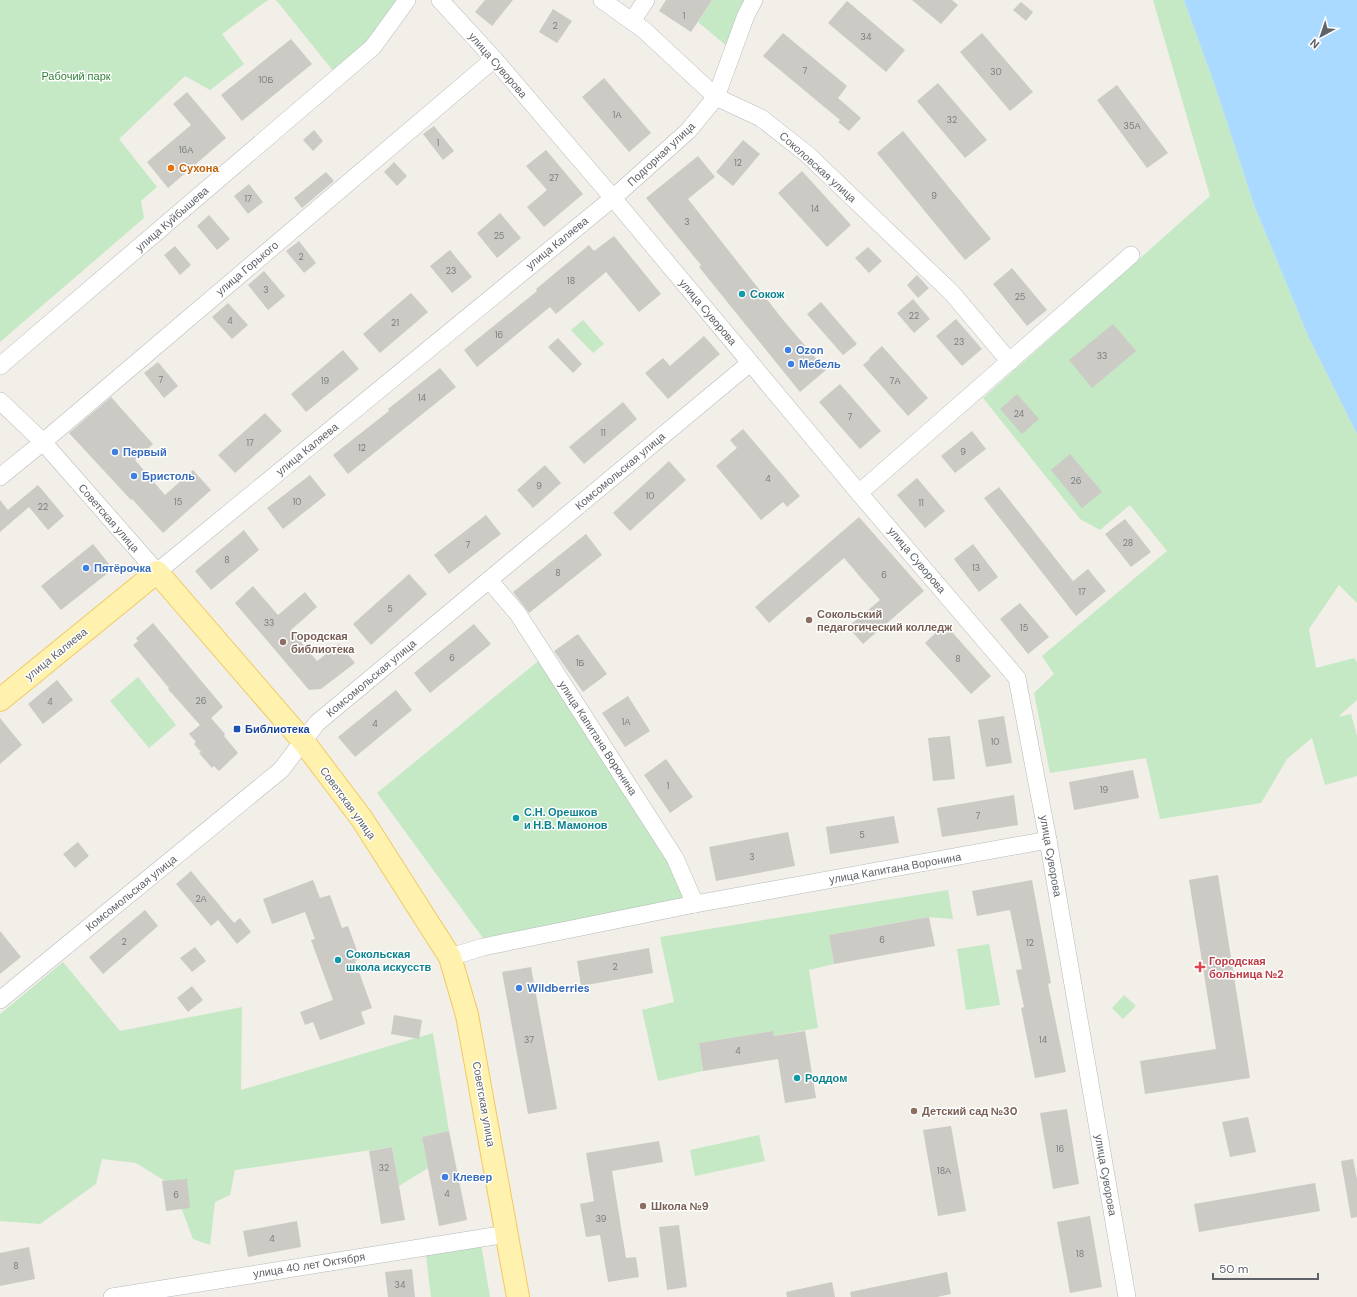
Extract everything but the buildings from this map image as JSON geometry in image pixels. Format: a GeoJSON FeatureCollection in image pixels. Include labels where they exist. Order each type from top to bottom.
{"type":"FeatureCollection","features":[{"type":"Feature","properties":{"kind":"main road","name":"улица Каляева"},"geometry":{"type":"LineString","coordinates":[[0,700],[157,572]]}},
{"type":"Feature","properties":{"kind":"main road","name":"Советская улица"},"geometry":{"type":"LineString","coordinates":[[157,572],[303,740],[362,819],[450,957],[467,1016],[518,1297]]}},
{"type":"Feature","properties":{"kind":"street","name":"улица Куйбышева"},"geometry":{"type":"LineString","coordinates":[[0,366],[373,47],[407,0]]}},
{"type":"Feature","properties":{"kind":"street","name":"улица Суворова"},"geometry":{"type":"LineString","coordinates":[[440,0],[494,59],[613,198],[859,493],[1017,678],[1048,840],[1127,1297]]}},
{"type":"Feature","properties":{"kind":"street","name":"Соколовская улица"},"geometry":{"type":"LineString","coordinates":[[602,0],[644,30],[716,97],[761,118],[807,154],[952,293],[1010,362]]}},
{"type":"Feature","properties":{"kind":"street"},"geometry":{"type":"LineString","coordinates":[[632,21],[646,0]]}},
{"type":"Feature","properties":{"kind":"street","name":"Подгорная улица"},"geometry":{"type":"LineString","coordinates":[[613,198],[688,131],[716,97],[746,15],[754,0]]}},
{"type":"Feature","properties":{"kind":"street","name":"улица Горького"},"geometry":{"type":"LineString","coordinates":[[0,477],[494,59]]}},
{"type":"Feature","properties":{"kind":"street","name":"улица Каляева"},"geometry":{"type":"LineString","coordinates":[[157,572],[613,198]]}},
{"type":"Feature","properties":{"kind":"street"},"geometry":{"type":"LineString","coordinates":[[859,493],[1131,255]]}},
{"type":"Feature","properties":{"kind":"street","name":"Комсомольская улица"},"geometry":{"type":"LineString","coordinates":[[0,1000],[281,770],[317,722],[750,362]]}},
{"type":"Feature","properties":{"kind":"street","name":"Советская улица"},"geometry":{"type":"LineString","coordinates":[[0,401],[43,442],[157,572]]}},
{"type":"Feature","properties":{"kind":"street","name":"улица Капитана Воронина"},"geometry":{"type":"LineString","coordinates":[[489,580],[518,614],[674,858],[695,904]]}},
{"type":"Feature","properties":{"kind":"street","name":"улица Капитана Воронина"},"geometry":{"type":"LineString","coordinates":[[450,957],[483,947],[695,904],[1048,840]]}},
{"type":"Feature","properties":{"kind":"street","name":"улица 40 лет Октября"},"geometry":{"type":"LineString","coordinates":[[112,1297],[507,1234]]}},
{"type":"Feature","properties":{"kind":"green space","name":"Рабочий парк"},"geometry":{"type":"Polygon","coordinates":[[[0,0],[268,0],[222,34],[244,64],[210,90],[185,76],[119,139],[157,187],[141,201],[144,218],[0,342],[0,0]]]}},
{"type":"Feature","properties":{"kind":"green space"},"geometry":{"type":"Polygon","coordinates":[[[276,0],[407,0],[338,77],[276,0]]]}},
{"type":"Feature","properties":{"kind":"green space"},"geometry":{"type":"Polygon","coordinates":[[[712,0],[746,0],[727,46],[698,22],[712,0]]]}},
{"type":"Feature","properties":{"kind":"green space"},"geometry":{"type":"Polygon","coordinates":[[[1153,0],[1184,0],[1215,86],[1254,205],[1308,336],[1357,434],[1357,603],[1339,585],[1309,629],[1316,668],[1354,658],[1357,662],[1357,700],[1338,717],[1351,714],[1357,736],[1357,776],[1325,785],[1312,738],[1287,759],[1261,803],[1160,819],[1146,758],[1050,773],[1034,693],[1054,674],[1042,656],[1167,551],[1130,505],[1100,530],[1080,519],[983,398],[1210,196],[1153,0]]]}},
{"type":"Feature","properties":{"kind":"green space"},"geometry":{"type":"Polygon","coordinates":[[[583,320],[604,344],[593,353],[571,330],[583,320]]]}},
{"type":"Feature","properties":{"kind":"green space"},"geometry":{"type":"Polygon","coordinates":[[[542,658],[670,860],[685,899],[483,938],[377,793],[542,658]]]}},
{"type":"Feature","properties":{"kind":"green space"},"geometry":{"type":"Polygon","coordinates":[[[138,677],[176,725],[149,748],[110,701],[138,677]]]}},
{"type":"Feature","properties":{"kind":"green space"},"geometry":{"type":"Polygon","coordinates":[[[948,890],[953,919],[929,917],[829,935],[834,964],[809,970],[818,1028],[774,1036],[773,1031],[699,1043],[703,1071],[658,1081],[642,1010],[674,1002],[660,937],[948,890]]]}},
{"type":"Feature","properties":{"kind":"green space"},"geometry":{"type":"Polygon","coordinates":[[[989,944],[1000,1005],[966,1010],[957,949],[989,944]]]}},
{"type":"Feature","properties":{"kind":"green space"},"geometry":{"type":"Polygon","coordinates":[[[63,962],[120,1031],[242,1007],[241,1090],[433,1033],[449,1131],[422,1137],[428,1168],[399,1186],[392,1147],[235,1170],[230,1195],[215,1202],[210,1245],[193,1239],[173,1186],[136,1163],[102,1159],[96,1184],[40,1224],[0,1221],[0,1014],[63,962]]]}},
{"type":"Feature","properties":{"kind":"green space"},"geometry":{"type":"Polygon","coordinates":[[[1124,995],[1136,1006],[1123,1019],[1112,1008],[1124,995]]]}},
{"type":"Feature","properties":{"kind":"green space"},"geometry":{"type":"Polygon","coordinates":[[[759,1135],[765,1161],[695,1176],[690,1150],[759,1135]]]}},
{"type":"Feature","properties":{"kind":"green space"},"geometry":{"type":"Polygon","coordinates":[[[480,1238],[490,1297],[431,1297],[425,1247],[480,1238]]]}},
{"type":"Feature","properties":{"kind":"water"},"geometry":{"type":"Polygon","coordinates":[[[1184,0],[1357,0],[1357,434],[1308,336],[1254,205],[1215,86],[1184,0]]]}},
{"type":"Feature","properties":{"kind":"place","name":"Сухона"},"geometry":{"type":"Point","coordinates":[171,168]}},
{"type":"Feature","properties":{"kind":"place","name":"Сокож"},"geometry":{"type":"Point","coordinates":[742,294]}},
{"type":"Feature","properties":{"kind":"place","name":"Ozon"},"geometry":{"type":"Point","coordinates":[788,350]}},
{"type":"Feature","properties":{"kind":"place","name":"Мебель"},"geometry":{"type":"Point","coordinates":[791,364]}},
{"type":"Feature","properties":{"kind":"place","name":"Первый"},"geometry":{"type":"Point","coordinates":[115,452]}},
{"type":"Feature","properties":{"kind":"place","name":"Бристоль"},"geometry":{"type":"Point","coordinates":[134,476]}},
{"type":"Feature","properties":{"kind":"place","name":"Пятёрочка"},"geometry":{"type":"Point","coordinates":[86,568]}},
{"type":"Feature","properties":{"kind":"place","name":"Сокольский педагогический колледж"},"geometry":{"type":"Point","coordinates":[809,620]}},
{"type":"Feature","properties":{"kind":"place","name":"Городская библиотека"},"geometry":{"type":"Point","coordinates":[283,642]}},
{"type":"Feature","properties":{"kind":"place","name":"Библиотека"},"geometry":{"type":"Point","coordinates":[237,729]}},
{"type":"Feature","properties":{"kind":"place","name":"С.Н. Орешков и Н.В. Мамонов"},"geometry":{"type":"Point","coordinates":[516,818]}},
{"type":"Feature","properties":{"kind":"place","name":"Сокольская школа искусств"},"geometry":{"type":"Point","coordinates":[338,960]}},
{"type":"Feature","properties":{"kind":"place","name":"Городская больница №2"},"geometry":{"type":"Point","coordinates":[1200,967]}},
{"type":"Feature","properties":{"kind":"place","name":"Wildberries"},"geometry":{"type":"Point","coordinates":[519,988]}},
{"type":"Feature","properties":{"kind":"place","name":"Роддом"},"geometry":{"type":"Point","coordinates":[797,1078]}},
{"type":"Feature","properties":{"kind":"place","name":"Детский сад №30"},"geometry":{"type":"Point","coordinates":[914,1111]}},
{"type":"Feature","properties":{"kind":"place","name":"Клевер"},"geometry":{"type":"Point","coordinates":[445,1177]}},
{"type":"Feature","properties":{"kind":"place","name":"Школа №9"},"geometry":{"type":"Point","coordinates":[643,1206]}}]}
